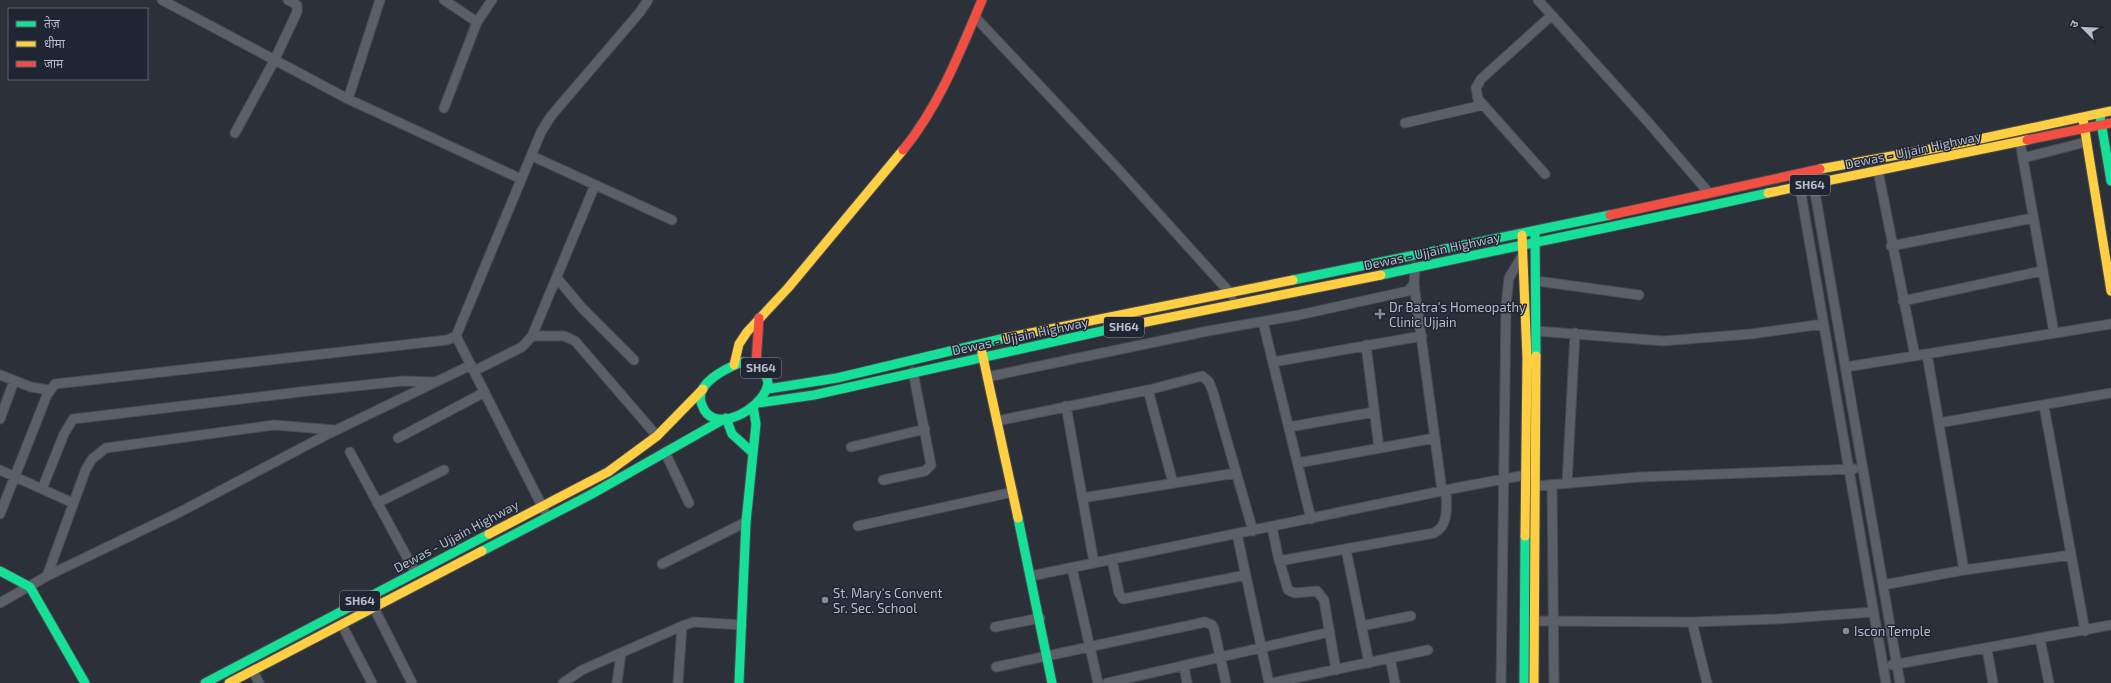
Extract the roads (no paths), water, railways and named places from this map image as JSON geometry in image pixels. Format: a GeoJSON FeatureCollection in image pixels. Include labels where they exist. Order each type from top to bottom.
{"type":"FeatureCollection","features":[{"type":"Feature","properties":{"kind":"main road"},"geometry":{"type":"LineString","coordinates":[[734,365],[739,344],[914,137],[941,93],[982,0]]}},
{"type":"Feature","properties":{"kind":"main road","name":"Dewas - Ujjain Highway"},"geometry":{"type":"LineString","coordinates":[[768,389],[837,378],[980,344],[1381,261],[1535,232],[1797,174],[1947,146],[2111,111]]}},
{"type":"Feature","properties":{"kind":"main road"},"geometry":{"type":"LineString","coordinates":[[2100,114],[2111,181]]}},
{"type":"Feature","properties":{"kind":"main road"},"geometry":{"type":"LineString","coordinates":[[2083,117],[2111,291]]}},
{"type":"Feature","properties":{"kind":"main road","name":"Dewas - Ujjain Highway"},"geometry":{"type":"LineString","coordinates":[[230,683],[629,474],[725,419],[756,405],[814,395],[913,372],[1240,303],[1415,268],[1523,250],[1536,242],[1592,232],[1813,184],[2111,123]]}},
{"type":"Feature","properties":{"kind":"main road"},"geometry":{"type":"LineString","coordinates":[[1589,220],[1592,232]]}},
{"type":"Feature","properties":{"kind":"main road"},"geometry":{"type":"LineString","coordinates":[[1534,683],[1537,281],[1535,232]]}},
{"type":"Feature","properties":{"kind":"main road"},"geometry":{"type":"LineString","coordinates":[[1522,234],[1527,358],[1524,683]]}},
{"type":"Feature","properties":{"kind":"main road"},"geometry":{"type":"LineString","coordinates":[[756,364],[760,318]]}},
{"type":"Feature","properties":{"kind":"main road"},"geometry":{"type":"LineString","coordinates":[[980,344],[1040,618],[1052,683]]}},
{"type":"Feature","properties":{"kind":"main road","name":"Dewas - Ujjain Highway"},"geometry":{"type":"LineString","coordinates":[[205,683],[542,505],[608,472],[656,436],[710,380],[734,365],[742,362],[756,364]]}},
{"type":"Feature","properties":{"kind":"main road","name":"SH64"},"geometry":{"type":"LineString","coordinates":[[756,364],[766,375],[768,389],[765,396],[756,405]]}},
{"type":"Feature","properties":{"kind":"main road"},"geometry":{"type":"LineString","coordinates":[[703,388],[701,395],[703,408],[714,418],[725,419],[732,434],[753,453]]}},
{"type":"Feature","properties":{"kind":"main road"},"geometry":{"type":"LineString","coordinates":[[739,683],[746,522],[756,424],[756,405]]}},
{"type":"Feature","properties":{"kind":"main road"},"geometry":{"type":"LineString","coordinates":[[0,571],[30,586],[85,683]]}},
{"type":"Feature","properties":{"kind":"street"},"geometry":{"type":"LineString","coordinates":[[162,0],[274,61],[348,99],[521,179]]}},
{"type":"Feature","properties":{"kind":"street"},"geometry":{"type":"LineString","coordinates":[[235,133],[274,61],[297,12],[297,6],[288,0]]}},
{"type":"Feature","properties":{"kind":"street"},"geometry":{"type":"LineString","coordinates":[[348,99],[380,0]]}},
{"type":"Feature","properties":{"kind":"street"},"geometry":{"type":"LineString","coordinates":[[444,0],[477,22]]}},
{"type":"Feature","properties":{"kind":"street"},"geometry":{"type":"LineString","coordinates":[[444,108],[477,22],[492,0]]}},
{"type":"Feature","properties":{"kind":"street"},"geometry":{"type":"LineString","coordinates":[[0,514],[49,390],[52,386],[59,383],[447,340],[456,336],[541,132],[551,116],[640,12],[648,0]]}},
{"type":"Feature","properties":{"kind":"street"},"geometry":{"type":"LineString","coordinates":[[1538,0],[1648,122],[1709,193]]}},
{"type":"Feature","properties":{"kind":"street"},"geometry":{"type":"LineString","coordinates":[[1545,174],[1483,105],[1476,93],[1478,83],[1552,15]]}},
{"type":"Feature","properties":{"kind":"street"},"geometry":{"type":"LineString","coordinates":[[975,17],[1119,170],[1240,303]]}},
{"type":"Feature","properties":{"kind":"street"},"geometry":{"type":"LineString","coordinates":[[1405,123],[1483,105]]}},
{"type":"Feature","properties":{"kind":"street"},"geometry":{"type":"LineString","coordinates":[[2020,142],[2054,333]]}},
{"type":"Feature","properties":{"kind":"street"},"geometry":{"type":"LineString","coordinates":[[2023,158],[2086,142]]}},
{"type":"Feature","properties":{"kind":"street"},"geometry":{"type":"LineString","coordinates":[[532,156],[672,220]]}},
{"type":"Feature","properties":{"kind":"street"},"geometry":{"type":"LineString","coordinates":[[1812,171],[1813,184],[1864,469],[1900,683]]}},
{"type":"Feature","properties":{"kind":"street"},"geometry":{"type":"LineString","coordinates":[[1878,171],[1915,356]]}},
{"type":"Feature","properties":{"kind":"street"},"geometry":{"type":"LineString","coordinates":[[1797,174],[1886,683]]}},
{"type":"Feature","properties":{"kind":"street"},"geometry":{"type":"LineString","coordinates":[[0,603],[47,576],[180,512],[336,430],[434,382],[522,347],[532,336],[594,185]]}},
{"type":"Feature","properties":{"kind":"street"},"geometry":{"type":"LineString","coordinates":[[1892,246],[2033,218]]}},
{"type":"Feature","properties":{"kind":"street"},"geometry":{"type":"LineString","coordinates":[[1501,683],[1506,305],[1509,278],[1523,250]]}},
{"type":"Feature","properties":{"kind":"street"},"geometry":{"type":"LineString","coordinates":[[1279,561],[1438,531],[1446,514],[1444,490],[1414,284],[1415,268]]}},
{"type":"Feature","properties":{"kind":"street"},"geometry":{"type":"LineString","coordinates":[[1903,301],[2042,271]]}},
{"type":"Feature","properties":{"kind":"street"},"geometry":{"type":"LineString","coordinates":[[557,278],[582,308],[634,360]]}},
{"type":"Feature","properties":{"kind":"street"},"geometry":{"type":"LineString","coordinates":[[1537,281],[1639,295]]}},
{"type":"Feature","properties":{"kind":"street"},"geometry":{"type":"LineString","coordinates":[[988,377],[1208,331],[1263,322],[1408,291],[1414,284]]}},
{"type":"Feature","properties":{"kind":"street"},"geometry":{"type":"LineString","coordinates":[[1263,322],[1311,519]]}},
{"type":"Feature","properties":{"kind":"street"},"geometry":{"type":"LineString","coordinates":[[1536,330],[1622,339],[1663,341],[1751,334],[1823,324]]}},
{"type":"Feature","properties":{"kind":"street"},"geometry":{"type":"LineString","coordinates":[[1846,367],[2111,324]]}},
{"type":"Feature","properties":{"kind":"street"},"geometry":{"type":"LineString","coordinates":[[1567,483],[1575,333]]}},
{"type":"Feature","properties":{"kind":"street"},"geometry":{"type":"LineString","coordinates":[[456,336],[548,516]]}},
{"type":"Feature","properties":{"kind":"street"},"geometry":{"type":"LineString","coordinates":[[532,336],[564,336],[575,341],[656,436]]}},
{"type":"Feature","properties":{"kind":"street"},"geometry":{"type":"LineString","coordinates":[[1273,362],[1422,336]]}},
{"type":"Feature","properties":{"kind":"street"},"geometry":{"type":"LineString","coordinates":[[1366,345],[1379,448]]}},
{"type":"Feature","properties":{"kind":"street"},"geometry":{"type":"LineString","coordinates":[[1927,354],[1964,570]]}},
{"type":"Feature","properties":{"kind":"street"},"geometry":{"type":"LineString","coordinates":[[883,480],[928,469],[932,460],[913,372]]}},
{"type":"Feature","properties":{"kind":"street"},"geometry":{"type":"LineString","coordinates":[[0,375],[31,387],[49,390]]}},
{"type":"Feature","properties":{"kind":"street"},"geometry":{"type":"LineString","coordinates":[[997,420],[1148,390],[1198,376],[1206,378],[1213,392],[1253,531]]}},
{"type":"Feature","properties":{"kind":"street"},"geometry":{"type":"LineString","coordinates":[[0,419],[14,381]]}},
{"type":"Feature","properties":{"kind":"street"},"geometry":{"type":"LineString","coordinates":[[42,489],[64,434],[73,419],[403,381],[434,382]]}},
{"type":"Feature","properties":{"kind":"street"},"geometry":{"type":"LineString","coordinates":[[1148,390],[1173,483]]}},
{"type":"Feature","properties":{"kind":"street"},"geometry":{"type":"LineString","coordinates":[[398,438],[484,392]]}},
{"type":"Feature","properties":{"kind":"street"},"geometry":{"type":"LineString","coordinates":[[1939,423],[2044,406],[2111,392]]}},
{"type":"Feature","properties":{"kind":"street"},"geometry":{"type":"LineString","coordinates":[[1066,406],[1094,563]]}},
{"type":"Feature","properties":{"kind":"street"},"geometry":{"type":"LineString","coordinates":[[2044,406],[2085,631]]}},
{"type":"Feature","properties":{"kind":"street"},"geometry":{"type":"LineString","coordinates":[[1289,427],[1374,412]]}},
{"type":"Feature","properties":{"kind":"street"},"geometry":{"type":"LineString","coordinates":[[47,576],[73,503],[92,460],[106,448],[274,425],[336,430]]}},
{"type":"Feature","properties":{"kind":"street"},"geometry":{"type":"LineString","coordinates":[[851,447],[925,429]]}},
{"type":"Feature","properties":{"kind":"street"},"geometry":{"type":"LineString","coordinates":[[1298,463],[1436,438]]}},
{"type":"Feature","properties":{"kind":"street"},"geometry":{"type":"LineString","coordinates":[[350,452],[415,572]]}},
{"type":"Feature","properties":{"kind":"street"},"geometry":{"type":"LineString","coordinates":[[665,452],[689,502]]}},
{"type":"Feature","properties":{"kind":"street"},"geometry":{"type":"LineString","coordinates":[[1536,486],[1640,477],[1864,469]]}},
{"type":"Feature","properties":{"kind":"street"},"geometry":{"type":"LineString","coordinates":[[0,470],[73,503]]}},
{"type":"Feature","properties":{"kind":"street"},"geometry":{"type":"LineString","coordinates":[[377,504],[444,470]]}},
{"type":"Feature","properties":{"kind":"street"},"geometry":{"type":"LineString","coordinates":[[1082,498],[1236,473]]}},
{"type":"Feature","properties":{"kind":"street"},"geometry":{"type":"LineString","coordinates":[[1031,576],[1311,519],[1444,490],[1536,473]]}},
{"type":"Feature","properties":{"kind":"street"},"geometry":{"type":"LineString","coordinates":[[1552,485],[1554,683]]}},
{"type":"Feature","properties":{"kind":"street"},"geometry":{"type":"LineString","coordinates":[[858,526],[1013,492]]}},
{"type":"Feature","properties":{"kind":"street"},"geometry":{"type":"LineString","coordinates":[[662,564],[746,522]]}},
{"type":"Feature","properties":{"kind":"street"},"geometry":{"type":"LineString","coordinates":[[1272,527],[1286,587],[1291,593],[1317,590],[1320,593],[1330,632],[1336,670]]}},
{"type":"Feature","properties":{"kind":"street"},"geometry":{"type":"LineString","coordinates":[[1237,534],[1269,683]]}},
{"type":"Feature","properties":{"kind":"street"},"geometry":{"type":"LineString","coordinates":[[1346,549],[1369,663]]}},
{"type":"Feature","properties":{"kind":"street"},"geometry":{"type":"LineString","coordinates":[[1883,585],[1964,570],[2071,554]]}},
{"type":"Feature","properties":{"kind":"street"},"geometry":{"type":"LineString","coordinates":[[1112,560],[1120,597],[1123,599],[1246,575]]}},
{"type":"Feature","properties":{"kind":"street"},"geometry":{"type":"LineString","coordinates":[[1072,568],[1098,683]]}},
{"type":"Feature","properties":{"kind":"street"},"geometry":{"type":"LineString","coordinates":[[374,608],[412,683]]}},
{"type":"Feature","properties":{"kind":"street"},"geometry":{"type":"LineString","coordinates":[[1534,621],[1692,622],[1777,619],[1873,612]]}},
{"type":"Feature","properties":{"kind":"street"},"geometry":{"type":"LineString","coordinates":[[1361,626],[1411,616]]}},
{"type":"Feature","properties":{"kind":"street"},"geometry":{"type":"LineString","coordinates":[[995,627],[1040,618]]}},
{"type":"Feature","properties":{"kind":"street"},"geometry":{"type":"LineString","coordinates":[[563,683],[582,670],[694,622],[742,625]]}},
{"type":"Feature","properties":{"kind":"street"},"geometry":{"type":"LineString","coordinates":[[996,667],[1205,622],[1212,625],[1214,629],[1222,658],[1226,683]]}},
{"type":"Feature","properties":{"kind":"street"},"geometry":{"type":"LineString","coordinates":[[1692,622],[1707,683]]}},
{"type":"Feature","properties":{"kind":"street"},"geometry":{"type":"LineString","coordinates":[[342,625],[372,683]]}},
{"type":"Feature","properties":{"kind":"street"},"geometry":{"type":"LineString","coordinates":[[678,683],[682,626]]}},
{"type":"Feature","properties":{"kind":"street"},"geometry":{"type":"LineString","coordinates":[[1883,666],[1987,649],[2111,626]]}},
{"type":"Feature","properties":{"kind":"street"},"geometry":{"type":"LineString","coordinates":[[1108,683],[1330,632]]}},
{"type":"Feature","properties":{"kind":"street"},"geometry":{"type":"LineString","coordinates":[[2040,639],[2048,683]]}},
{"type":"Feature","properties":{"kind":"street"},"geometry":{"type":"LineString","coordinates":[[1987,649],[1993,683]]}},
{"type":"Feature","properties":{"kind":"street"},"geometry":{"type":"LineString","coordinates":[[1272,683],[1304,680],[1336,670],[1428,650]]}},
{"type":"Feature","properties":{"kind":"street"},"geometry":{"type":"LineString","coordinates":[[617,683],[621,653]]}},
{"type":"Feature","properties":{"kind":"street"},"geometry":{"type":"LineString","coordinates":[[1390,658],[1395,683]]}},
{"type":"Feature","properties":{"kind":"street"},"geometry":{"type":"LineString","coordinates":[[1184,666],[1187,683]]}},
{"type":"Feature","properties":{"kind":"street"},"geometry":{"type":"LineString","coordinates":[[253,671],[260,683]]}},
{"type":"Feature","properties":{"kind":"place","name":"Dr Batra's Homeopathy Clinic Ujjain"},"geometry":{"type":"Point","coordinates":[1380,314]}},
{"type":"Feature","properties":{"kind":"place","name":"St. Mary's Convent Sr. Sec. School"},"geometry":{"type":"Point","coordinates":[825,600]}},
{"type":"Feature","properties":{"kind":"place","name":"Iscon Temple"},"geometry":{"type":"Point","coordinates":[1846,631]}}]}
